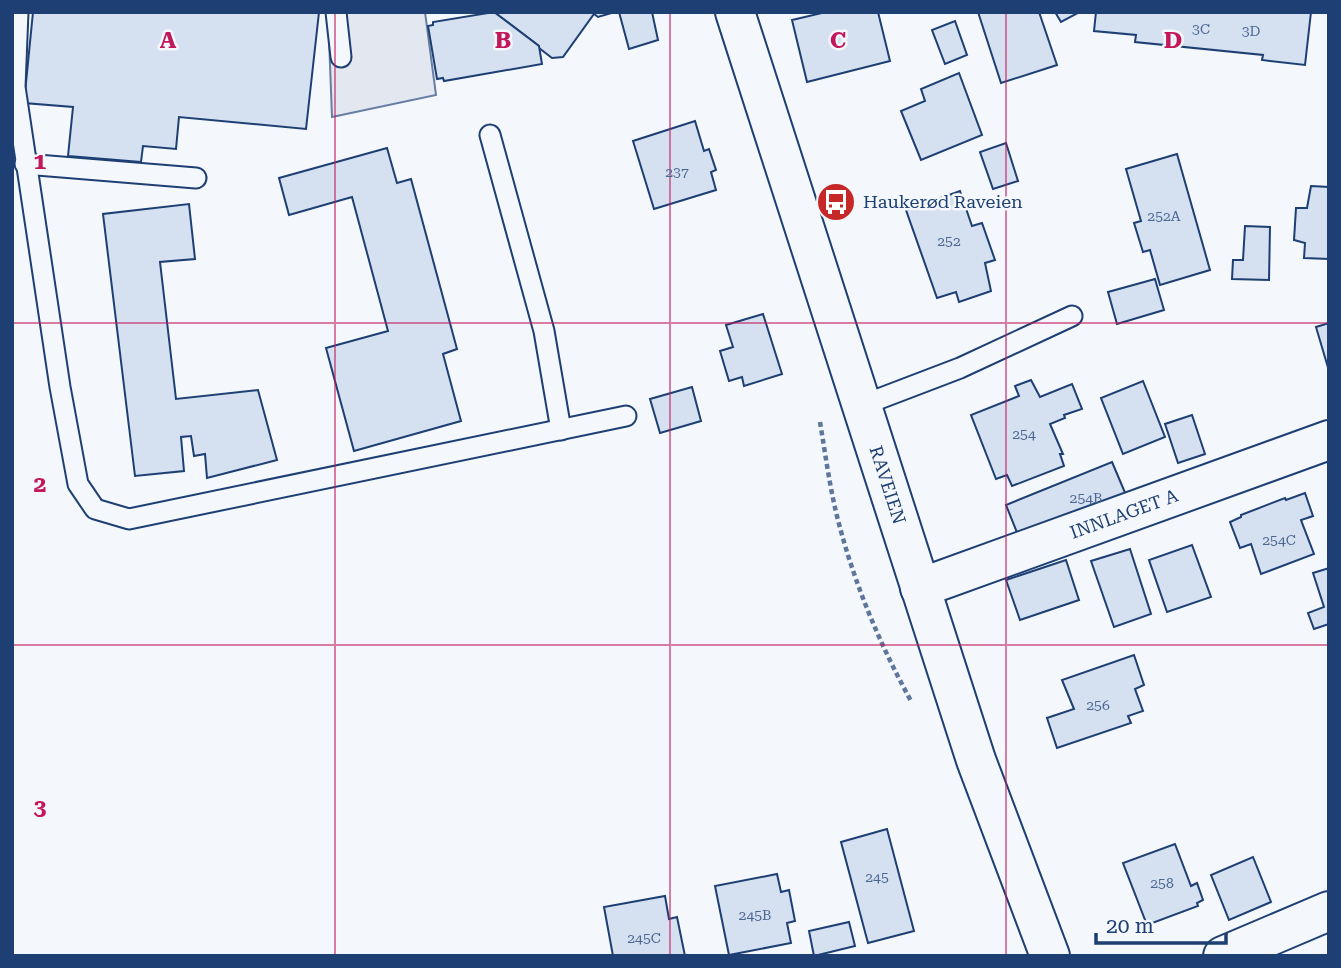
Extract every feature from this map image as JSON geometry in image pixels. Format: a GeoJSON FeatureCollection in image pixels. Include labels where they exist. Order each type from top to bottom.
{"type":"FeatureCollection","features":[{"type":"Feature","properties":{"kind":"main road","name":"RAVEIEN"},"geometry":{"type":"LineString","coordinates":[[731,13],[863,405],[976,760],[1050,956]]}},
{"type":"Feature","properties":{"kind":"main road","name":"INNLAGET A"},"geometry":{"type":"LineString","coordinates":[[920,588],[1329,440]]}},
{"type":"Feature","properties":{"kind":"main road"},"geometry":{"type":"LineString","coordinates":[[1223,956],[1329,911]]}},
{"type":"Feature","properties":{"kind":"lane"},"geometry":{"type":"LineString","coordinates":[[18,12],[15,87],[25,164],[78,484],[95,509],[129,519],[626,416]]}},
{"type":"Feature","properties":{"kind":"lane"},"geometry":{"type":"LineString","coordinates":[[336,12],[341,57]]}},
{"type":"Feature","properties":{"kind":"lane"},"geometry":{"type":"LineString","coordinates":[[490,135],[544,331],[561,430]]}},
{"type":"Feature","properties":{"kind":"lane"},"geometry":{"type":"LineString","coordinates":[[25,164],[196,178]]}},
{"type":"Feature","properties":{"kind":"lane"},"geometry":{"type":"LineString","coordinates":[[863,405],[960,368],[1072,316]]}},
{"type":"Feature","properties":{"kind":"shaded area"},"geometry":{"type":"Polygon","coordinates":[[[328,12],[425,12],[436,95],[332,117],[328,12]]]}},
{"type":"Feature","properties":{"kind":"building"},"geometry":{"type":"Polygon","coordinates":[[[33,12],[319,12],[306,129],[179,117],[176,149],[143,146],[141,162],[68,156],[73,107],[24,103],[33,12]]]}},
{"type":"Feature","properties":{"kind":"building"},"geometry":{"type":"Polygon","coordinates":[[[494,12],[615,12],[598,17],[594,14],[563,57],[552,58],[494,12]]]}},
{"type":"Feature","properties":{"kind":"building"},"geometry":{"type":"Polygon","coordinates":[[[494,12],[539,46],[542,64],[444,81],[443,78],[437,79],[428,26],[433,25],[433,22],[494,12]]]}},
{"type":"Feature","properties":{"kind":"building"},"geometry":{"type":"Polygon","coordinates":[[[619,12],[652,12],[658,40],[629,49],[619,12]]]}},
{"type":"Feature","properties":{"kind":"building"},"geometry":{"type":"Polygon","coordinates":[[[826,12],[878,12],[890,61],[807,82],[792,20],[826,12]]]}},
{"type":"Feature","properties":{"kind":"building"},"geometry":{"type":"Polygon","coordinates":[[[978,12],[1039,12],[1057,65],[1001,83],[978,12]]]}},
{"type":"Feature","properties":{"kind":"building"},"geometry":{"type":"Polygon","coordinates":[[[1055,12],[1078,12],[1078,13],[1061,22],[1055,12]]]}},
{"type":"Feature","properties":{"kind":"building"},"geometry":{"type":"Polygon","coordinates":[[[1096,12],[1311,12],[1305,65],[1262,60],[1263,55],[1135,42],[1136,35],[1094,31],[1096,12]]]}},
{"type":"Feature","properties":{"kind":"building"},"geometry":{"type":"Polygon","coordinates":[[[955,21],[967,55],[945,64],[932,30],[955,21]]]}},
{"type":"Feature","properties":{"kind":"building"},"geometry":{"type":"Polygon","coordinates":[[[959,73],[982,135],[921,160],[901,111],[925,101],[921,89],[959,73]]]}},
{"type":"Feature","properties":{"kind":"building"},"geometry":{"type":"Polygon","coordinates":[[[695,121],[704,151],[709,149],[716,170],[711,172],[716,190],[654,209],[633,141],[695,121]]]}},
{"type":"Feature","properties":{"kind":"building"},"geometry":{"type":"Polygon","coordinates":[[[1006,143],[1018,181],[993,189],[980,152],[1006,143]]]}},
{"type":"Feature","properties":{"kind":"building"},"geometry":{"type":"Polygon","coordinates":[[[387,148],[397,183],[411,179],[457,349],[443,354],[461,421],[354,451],[326,348],[388,331],[352,197],[289,215],[279,178],[387,148]]]}},
{"type":"Feature","properties":{"kind":"building"},"geometry":{"type":"Polygon","coordinates":[[[1177,154],[1210,270],[1160,285],[1150,250],[1143,252],[1134,223],[1141,221],[1126,169],[1177,154]]]}},
{"type":"Feature","properties":{"kind":"building"},"geometry":{"type":"Polygon","coordinates":[[[1311,186],[1329,187],[1329,259],[1304,258],[1305,243],[1294,240],[1296,208],[1307,208],[1311,186]]]}},
{"type":"Feature","properties":{"kind":"building"},"geometry":{"type":"Polygon","coordinates":[[[960,191],[972,226],[982,223],[995,260],[985,263],[991,291],[959,302],[956,292],[937,298],[906,210],[960,191]]]}},
{"type":"Feature","properties":{"kind":"building"},"geometry":{"type":"Polygon","coordinates":[[[189,204],[195,259],[160,262],[176,399],[258,390],[277,460],[207,478],[205,454],[194,456],[191,436],[181,437],[184,471],[135,476],[103,214],[189,204]]]}},
{"type":"Feature","properties":{"kind":"building"},"geometry":{"type":"Polygon","coordinates":[[[1245,226],[1270,227],[1269,280],[1232,279],[1233,260],[1243,260],[1245,226]]]}},
{"type":"Feature","properties":{"kind":"building"},"geometry":{"type":"Polygon","coordinates":[[[1155,279],[1164,310],[1117,324],[1108,292],[1155,279]]]}},
{"type":"Feature","properties":{"kind":"building"},"geometry":{"type":"Polygon","coordinates":[[[763,314],[782,374],[744,386],[742,377],[729,381],[720,351],[733,347],[726,325],[763,314]]]}},
{"type":"Feature","properties":{"kind":"building"},"geometry":{"type":"Polygon","coordinates":[[[1329,323],[1329,371],[1316,327],[1329,323]]]}},
{"type":"Feature","properties":{"kind":"building"},"geometry":{"type":"Polygon","coordinates":[[[1031,380],[1040,397],[1072,384],[1082,409],[1064,415],[1065,418],[1050,424],[1063,454],[1060,454],[1064,466],[1012,486],[1007,475],[996,479],[971,415],[1019,396],[1015,386],[1031,380]]]}},
{"type":"Feature","properties":{"kind":"building"},"geometry":{"type":"Polygon","coordinates":[[[1143,381],[1165,437],[1123,454],[1101,398],[1143,381]]]}},
{"type":"Feature","properties":{"kind":"building"},"geometry":{"type":"Polygon","coordinates":[[[692,387],[701,421],[660,433],[650,399],[692,387]]]}},
{"type":"Feature","properties":{"kind":"building"},"geometry":{"type":"Polygon","coordinates":[[[1192,415],[1205,454],[1178,463],[1165,424],[1192,415]]]}},
{"type":"Feature","properties":{"kind":"building"},"geometry":{"type":"Polygon","coordinates":[[[1112,462],[1129,502],[1022,545],[1006,505],[1112,462]]]}},
{"type":"Feature","properties":{"kind":"building"},"geometry":{"type":"Polygon","coordinates":[[[1305,493],[1313,516],[1301,520],[1314,554],[1261,574],[1251,544],[1240,548],[1230,522],[1241,515],[1305,493]]]}},
{"type":"Feature","properties":{"kind":"building"},"geometry":{"type":"Polygon","coordinates":[[[1192,545],[1211,597],[1167,612],[1149,560],[1192,545]]]}},
{"type":"Feature","properties":{"kind":"building"},"geometry":{"type":"Polygon","coordinates":[[[1130,549],[1151,614],[1114,627],[1091,561],[1130,549]]]}},
{"type":"Feature","properties":{"kind":"building"},"geometry":{"type":"Polygon","coordinates":[[[1066,560],[1079,600],[1020,620],[1006,580],[1066,560]]]}},
{"type":"Feature","properties":{"kind":"building"},"geometry":{"type":"Polygon","coordinates":[[[1329,568],[1329,624],[1314,629],[1308,613],[1324,607],[1313,573],[1329,568]]]}},
{"type":"Feature","properties":{"kind":"building"},"geometry":{"type":"Polygon","coordinates":[[[1134,655],[1144,685],[1135,689],[1143,711],[1128,716],[1131,723],[1057,748],[1047,718],[1074,709],[1062,680],[1134,655]]]}},
{"type":"Feature","properties":{"kind":"building"},"geometry":{"type":"Polygon","coordinates":[[[887,829],[914,931],[868,943],[841,842],[887,829]]]}},
{"type":"Feature","properties":{"kind":"building"},"geometry":{"type":"Polygon","coordinates":[[[1175,844],[1191,886],[1197,883],[1203,900],[1197,903],[1198,906],[1147,925],[1123,863],[1175,844]]]}},
{"type":"Feature","properties":{"kind":"building"},"geometry":{"type":"Polygon","coordinates":[[[1253,857],[1271,902],[1229,920],[1211,875],[1253,857]]]}},
{"type":"Feature","properties":{"kind":"building"},"geometry":{"type":"Polygon","coordinates":[[[777,874],[781,892],[789,890],[795,921],[787,923],[791,943],[729,955],[715,886],[777,874]]]}},
{"type":"Feature","properties":{"kind":"building"},"geometry":{"type":"Polygon","coordinates":[[[665,896],[669,919],[677,917],[685,956],[613,956],[604,907],[665,896]]]}},
{"type":"Feature","properties":{"kind":"building"},"geometry":{"type":"Polygon","coordinates":[[[849,922],[855,946],[814,956],[809,931],[849,922]]]}},
{"type":"Feature","properties":{"kind":"place","name":"Haukerød Raveien"},"geometry":{"type":"Point","coordinates":[836,202]}}]}
